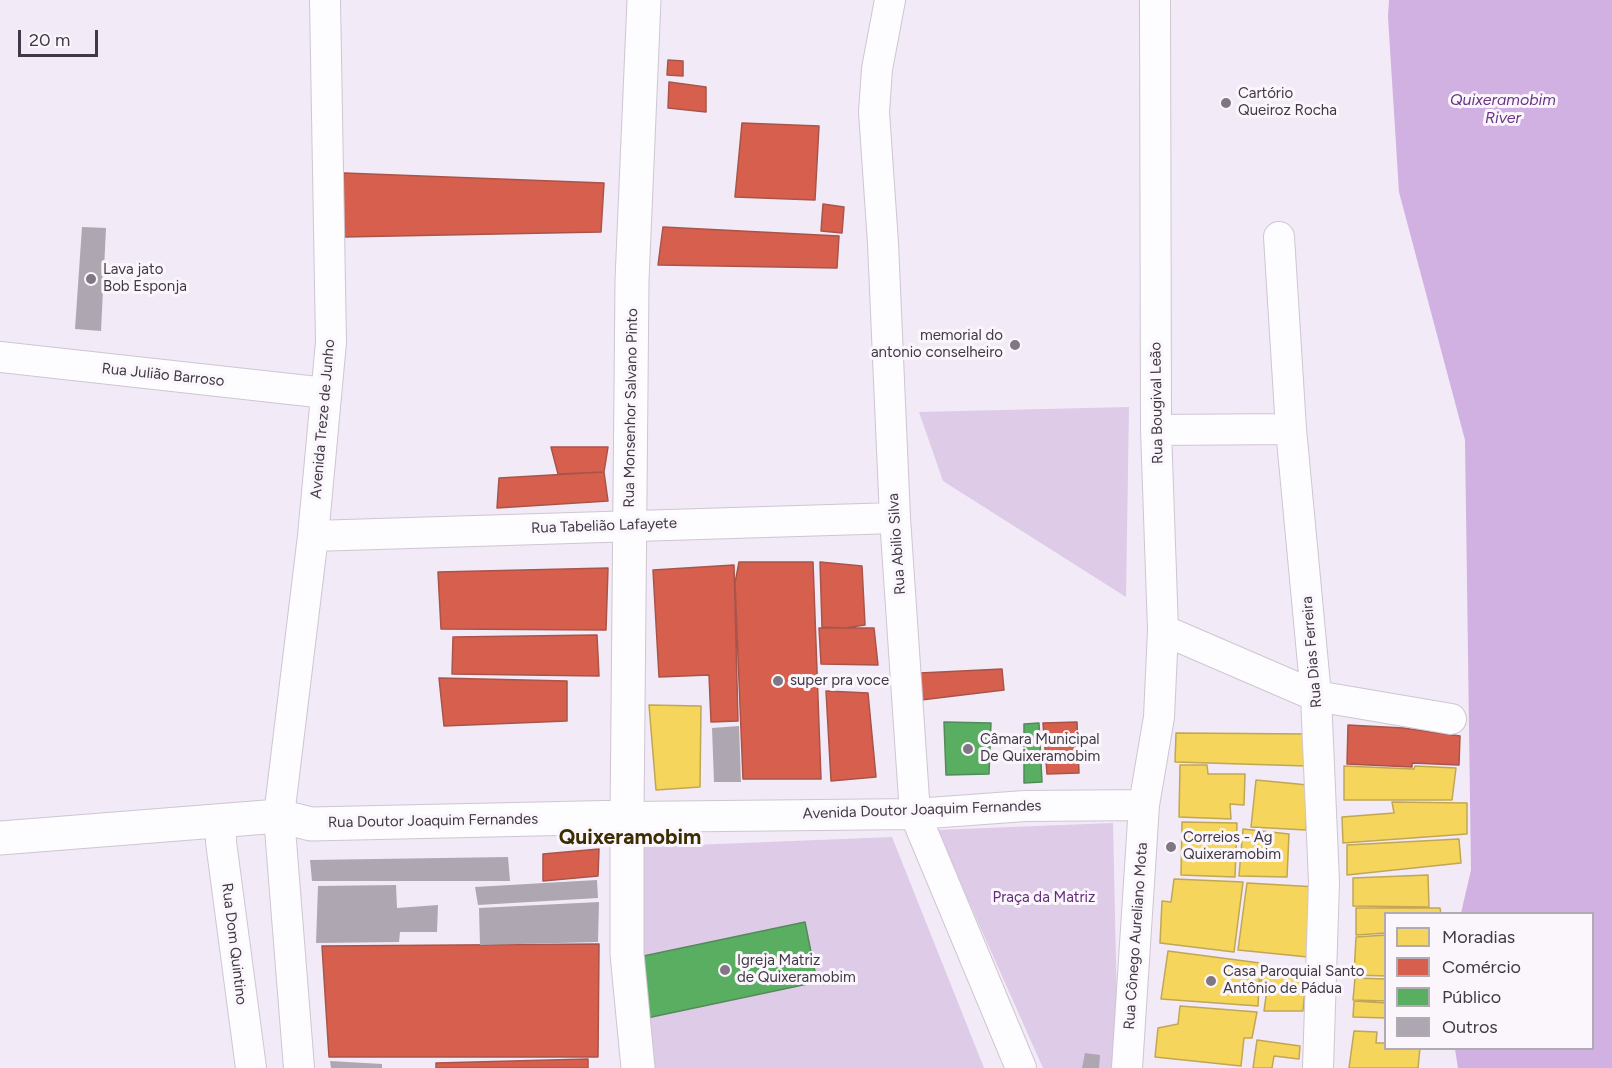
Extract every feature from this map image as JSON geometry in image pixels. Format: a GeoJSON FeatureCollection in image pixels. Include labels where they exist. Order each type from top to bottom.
{"type":"FeatureCollection","features":[{"type":"Feature","properties":{"kind":"street","name":"Avenida Treze de Junho"},"geometry":{"type":"LineString","coordinates":[[279,826],[313,536],[331,342],[325,0]]}},
{"type":"Feature","properties":{"kind":"street","name":"Rua Monsenhor Salvano Pinto"},"geometry":{"type":"LineString","coordinates":[[638,1068],[627,954],[627,817],[632,280],[644,0]]}},
{"type":"Feature","properties":{"kind":"street","name":"Rua Abilio Silva"},"geometry":{"type":"LineString","coordinates":[[890,0],[877,69],[874,112],[883,243],[895,518],[915,814],[1021,1068]]}},
{"type":"Feature","properties":{"kind":"street","name":"Rua Bougival Leão"},"geometry":{"type":"LineString","coordinates":[[1144,805],[1158,717],[1163,630],[1156,430],[1155,0]]}},
{"type":"Feature","properties":{"kind":"street","name":"Rua Dias Ferreira"},"geometry":{"type":"LineString","coordinates":[[1279,237],[1291,429],[1316,696],[1324,882],[1318,1068]]}},
{"type":"Feature","properties":{"kind":"street","name":"Rua Julião Barroso"},"geometry":{"type":"LineString","coordinates":[[0,357],[326,393]]}},
{"type":"Feature","properties":{"kind":"street"},"geometry":{"type":"LineString","coordinates":[[1156,430],[1291,429]]}},
{"type":"Feature","properties":{"kind":"street","name":"Rua Tabelião Lafayete"},"geometry":{"type":"LineString","coordinates":[[313,536],[895,518]]}},
{"type":"Feature","properties":{"kind":"street"},"geometry":{"type":"LineString","coordinates":[[1163,630],[1316,696],[1451,718]]}},
{"type":"Feature","properties":{"kind":"street","name":"Avenida Doutor Joaquim Fernandes"},"geometry":{"type":"LineString","coordinates":[[627,817],[915,814],[1025,806],[1144,805]]}},
{"type":"Feature","properties":{"kind":"street","name":"Rua Cônego Aureliano Mota"},"geometry":{"type":"LineString","coordinates":[[1127,1068],[1144,805]]}},
{"type":"Feature","properties":{"kind":"street","name":"Rua Doutor Joaquim Fernandes"},"geometry":{"type":"LineString","coordinates":[[0,861],[221,831],[279,826],[627,817]]}},
{"type":"Feature","properties":{"kind":"street"},"geometry":{"type":"LineString","coordinates":[[279,826],[299,1068]]}},
{"type":"Feature","properties":{"kind":"street","name":"Rua Doutor Joaquim Fernandes"},"geometry":{"type":"LineString","coordinates":[[0,838],[221,831]]}},
{"type":"Feature","properties":{"kind":"street","name":"Rua Dom Quintino"},"geometry":{"type":"LineString","coordinates":[[221,831],[251,1068]]}},
{"type":"Feature","properties":{"kind":"green space"},"geometry":{"type":"Polygon","coordinates":[[[1129,407],[1126,597],[943,481],[919,412],[1129,407]]]}},
{"type":"Feature","properties":{"kind":"green space","name":"Praça da Matriz"},"geometry":{"type":"Polygon","coordinates":[[[1113,823],[1117,1008],[1112,1068],[1043,1068],[937,830],[1113,823]]]}},
{"type":"Feature","properties":{"kind":"green space"},"geometry":{"type":"Polygon","coordinates":[[[892,837],[984,1068],[653,1068],[630,946],[644,847],[892,837]]]}},
{"type":"Feature","properties":{"kind":"water","name":"Quixeramobim River"},"geometry":{"type":"Polygon","coordinates":[[[1389,0],[1612,0],[1612,1068],[1458,1068],[1455,1050],[1594,1050],[1594,912],[1461,912],[1471,870],[1465,440],[1399,192],[1388,17],[1389,0]]]}},
{"type":"Feature","properties":{"kind":"building: Moradias"},"geometry":{"type":"Polygon","coordinates":[[[649,705],[701,706],[700,787],[656,790],[649,705]]]}},
{"type":"Feature","properties":{"kind":"building: Moradias"},"geometry":{"type":"Polygon","coordinates":[[[1176,733],[1309,734],[1307,766],[1175,762],[1176,733]]]}},
{"type":"Feature","properties":{"kind":"building: Moradias"},"geometry":{"type":"Polygon","coordinates":[[[1180,765],[1207,765],[1208,774],[1245,774],[1244,805],[1230,804],[1231,819],[1179,817],[1180,765]]]}},
{"type":"Feature","properties":{"kind":"building: Moradias"},"geometry":{"type":"Polygon","coordinates":[[[1344,766],[1456,768],[1452,800],[1344,800],[1344,766]]]}},
{"type":"Feature","properties":{"kind":"building: Moradias"},"geometry":{"type":"Polygon","coordinates":[[[1256,780],[1308,785],[1306,830],[1251,827],[1256,780]]]}},
{"type":"Feature","properties":{"kind":"building: Moradias"},"geometry":{"type":"Polygon","coordinates":[[[1392,802],[1467,803],[1467,834],[1343,843],[1342,817],[1394,813],[1392,802]]]}},
{"type":"Feature","properties":{"kind":"building: Moradias"},"geometry":{"type":"Polygon","coordinates":[[[1182,822],[1237,823],[1235,877],[1181,875],[1182,822]]]}},
{"type":"Feature","properties":{"kind":"building: Moradias"},"geometry":{"type":"Polygon","coordinates":[[[1243,829],[1289,834],[1287,877],[1239,876],[1243,829]]]}},
{"type":"Feature","properties":{"kind":"building: Moradias"},"geometry":{"type":"Polygon","coordinates":[[[1459,839],[1461,863],[1347,875],[1347,845],[1459,839]]]}},
{"type":"Feature","properties":{"kind":"building: Moradias"},"geometry":{"type":"Polygon","coordinates":[[[1428,875],[1429,907],[1353,906],[1353,878],[1428,875]]]}},
{"type":"Feature","properties":{"kind":"building: Moradias"},"geometry":{"type":"Polygon","coordinates":[[[1174,879],[1243,882],[1234,952],[1160,943],[1162,901],[1171,902],[1174,879]]]}},
{"type":"Feature","properties":{"kind":"building: Moradias"},"geometry":{"type":"Polygon","coordinates":[[[1247,883],[1317,887],[1308,957],[1238,950],[1247,883]]]}},
{"type":"Feature","properties":{"kind":"building: Moradias"},"geometry":{"type":"Polygon","coordinates":[[[1356,908],[1440,908],[1441,912],[1384,912],[1384,933],[1356,935],[1356,908]]]}},
{"type":"Feature","properties":{"kind":"building: Moradias"},"geometry":{"type":"Polygon","coordinates":[[[1384,935],[1384,976],[1354,975],[1356,937],[1384,935]]]}},
{"type":"Feature","properties":{"kind":"building: Moradias","name":"Casa Paroquial Santo Antônio de Pádua"},"geometry":{"type":"Polygon","coordinates":[[[1168,951],[1260,963],[1258,1006],[1161,999],[1168,951]]]}},
{"type":"Feature","properties":{"kind":"building: Moradias"},"geometry":{"type":"Polygon","coordinates":[[[1264,967],[1307,970],[1304,988],[1260,985],[1264,967]]]}},
{"type":"Feature","properties":{"kind":"building: Moradias"},"geometry":{"type":"Polygon","coordinates":[[[1355,978],[1384,979],[1384,1001],[1353,1000],[1355,978]]]}},
{"type":"Feature","properties":{"kind":"building: Moradias"},"geometry":{"type":"Polygon","coordinates":[[[1267,989],[1305,990],[1303,1011],[1264,1011],[1267,989]]]}},
{"type":"Feature","properties":{"kind":"building: Moradias"},"geometry":{"type":"Polygon","coordinates":[[[1354,1001],[1384,1003],[1384,1018],[1353,1017],[1354,1001]]]}},
{"type":"Feature","properties":{"kind":"building: Moradias"},"geometry":{"type":"Polygon","coordinates":[[[1180,1006],[1257,1012],[1252,1038],[1244,1038],[1241,1066],[1155,1057],[1158,1028],[1178,1024],[1180,1006]]]}},
{"type":"Feature","properties":{"kind":"building: Moradias"},"geometry":{"type":"Polygon","coordinates":[[[1354,1031],[1377,1032],[1376,1043],[1384,1043],[1384,1050],[1420,1050],[1418,1068],[1349,1068],[1354,1031]]]}},
{"type":"Feature","properties":{"kind":"building: Moradias"},"geometry":{"type":"Polygon","coordinates":[[[1257,1040],[1300,1046],[1299,1059],[1274,1056],[1272,1068],[1253,1068],[1257,1040]]]}},
{"type":"Feature","properties":{"kind":"building: Comércio"},"geometry":{"type":"Polygon","coordinates":[[[668,60],[683,61],[683,76],[667,75],[668,60]]]}},
{"type":"Feature","properties":{"kind":"building: Comércio"},"geometry":{"type":"Polygon","coordinates":[[[669,82],[706,87],[706,112],[668,108],[669,82]]]}},
{"type":"Feature","properties":{"kind":"building: Comércio"},"geometry":{"type":"Polygon","coordinates":[[[742,123],[819,126],[815,200],[735,197],[742,123]]]}},
{"type":"Feature","properties":{"kind":"building: Comércio"},"geometry":{"type":"Polygon","coordinates":[[[344,173],[604,183],[601,232],[343,237],[344,173]]]}},
{"type":"Feature","properties":{"kind":"building: Comércio"},"geometry":{"type":"Polygon","coordinates":[[[823,204],[844,207],[842,233],[821,231],[823,204]]]}},
{"type":"Feature","properties":{"kind":"building: Comércio"},"geometry":{"type":"Polygon","coordinates":[[[663,227],[839,236],[837,268],[658,265],[663,227]]]}},
{"type":"Feature","properties":{"kind":"building: Comércio"},"geometry":{"type":"Polygon","coordinates":[[[551,447],[608,447],[604,472],[558,474],[551,447]]]}},
{"type":"Feature","properties":{"kind":"building: Comércio"},"geometry":{"type":"Polygon","coordinates":[[[604,472],[608,501],[497,508],[499,478],[604,472]]]}},
{"type":"Feature","properties":{"kind":"building: Comércio","name":"super pra voce"},"geometry":{"type":"Polygon","coordinates":[[[739,562],[813,562],[821,779],[743,779],[735,583],[739,562]]]}},
{"type":"Feature","properties":{"kind":"building: Comércio"},"geometry":{"type":"Polygon","coordinates":[[[820,562],[862,566],[865,625],[845,628],[822,627],[820,562]]]}},
{"type":"Feature","properties":{"kind":"building: Comércio"},"geometry":{"type":"Polygon","coordinates":[[[734,565],[738,721],[711,722],[709,675],[659,677],[653,570],[734,565]]]}},
{"type":"Feature","properties":{"kind":"building: Comércio"},"geometry":{"type":"Polygon","coordinates":[[[608,568],[606,630],[441,629],[438,572],[608,568]]]}},
{"type":"Feature","properties":{"kind":"building: Comércio"},"geometry":{"type":"Polygon","coordinates":[[[819,628],[874,628],[878,665],[821,664],[819,628]]]}},
{"type":"Feature","properties":{"kind":"building: Comércio"},"geometry":{"type":"Polygon","coordinates":[[[597,635],[599,676],[452,674],[453,637],[597,635]]]}},
{"type":"Feature","properties":{"kind":"building: Comércio"},"geometry":{"type":"Polygon","coordinates":[[[1002,669],[1004,690],[921,700],[920,673],[1002,669]]]}},
{"type":"Feature","properties":{"kind":"building: Comércio"},"geometry":{"type":"Polygon","coordinates":[[[439,678],[567,681],[567,721],[444,726],[439,678]]]}},
{"type":"Feature","properties":{"kind":"building: Comércio"},"geometry":{"type":"Polygon","coordinates":[[[826,691],[868,693],[876,777],[831,781],[826,691]]]}},
{"type":"Feature","properties":{"kind":"building: Comércio"},"geometry":{"type":"Polygon","coordinates":[[[1077,722],[1079,773],[1047,774],[1043,723],[1077,722]]]}},
{"type":"Feature","properties":{"kind":"building: Comércio"},"geometry":{"type":"Polygon","coordinates":[[[1348,725],[1403,728],[1460,736],[1459,765],[1412,763],[1412,767],[1347,764],[1348,725]]]}},
{"type":"Feature","properties":{"kind":"building: Comércio"},"geometry":{"type":"Polygon","coordinates":[[[599,849],[598,876],[543,881],[543,854],[599,849]]]}},
{"type":"Feature","properties":{"kind":"building: Comércio"},"geometry":{"type":"Polygon","coordinates":[[[599,944],[598,1057],[329,1057],[322,946],[599,944]]]}},
{"type":"Feature","properties":{"kind":"building: Comércio"},"geometry":{"type":"Polygon","coordinates":[[[588,1059],[588,1068],[436,1068],[436,1063],[588,1059]]]}},
{"type":"Feature","properties":{"kind":"building: Público","name":"Câmara Municipal De Quixeramobim"},"geometry":{"type":"Polygon","coordinates":[[[944,722],[991,723],[989,774],[946,775],[944,722]]]}},
{"type":"Feature","properties":{"kind":"building: Público"},"geometry":{"type":"Polygon","coordinates":[[[1039,723],[1042,782],[1024,783],[1024,724],[1039,723]]]}},
{"type":"Feature","properties":{"kind":"building: Público","name":"Igreja Matriz de Quixeramobim"},"geometry":{"type":"Polygon","coordinates":[[[805,922],[817,982],[647,1018],[634,958],[805,922]]]}},
{"type":"Feature","properties":{"kind":"building: Outros","name":"Lava jato Bob Esponja"},"geometry":{"type":"Polygon","coordinates":[[[82,227],[106,228],[101,331],[75,329],[82,227]]]}},
{"type":"Feature","properties":{"kind":"building: Outros"},"geometry":{"type":"Polygon","coordinates":[[[739,726],[741,782],[714,782],[712,728],[739,726]]]}},
{"type":"Feature","properties":{"kind":"building: Outros"},"geometry":{"type":"Polygon","coordinates":[[[508,857],[510,881],[312,881],[310,860],[508,857]]]}},
{"type":"Feature","properties":{"kind":"building: Outros"},"geometry":{"type":"Polygon","coordinates":[[[597,880],[598,898],[478,905],[475,887],[597,880]]]}},
{"type":"Feature","properties":{"kind":"building: Outros"},"geometry":{"type":"Polygon","coordinates":[[[396,885],[397,908],[438,905],[437,932],[400,932],[399,942],[316,943],[318,886],[396,885]]]}},
{"type":"Feature","properties":{"kind":"building: Outros"},"geometry":{"type":"Polygon","coordinates":[[[599,902],[598,942],[480,945],[479,908],[599,902]]]}},
{"type":"Feature","properties":{"kind":"building: Outros"},"geometry":{"type":"Polygon","coordinates":[[[1085,1053],[1100,1055],[1099,1068],[1082,1068],[1085,1053]]]}},
{"type":"Feature","properties":{"kind":"building: Outros"},"geometry":{"type":"Polygon","coordinates":[[[330,1061],[382,1064],[382,1068],[331,1068],[330,1061]]]}},
{"type":"Feature","properties":{"kind":"place","name":"Cartório Queiroz Rocha"},"geometry":{"type":"Point","coordinates":[1226,103]}},
{"type":"Feature","properties":{"kind":"place","name":"Lava jato Bob Esponja"},"geometry":{"type":"Point","coordinates":[91,279]}},
{"type":"Feature","properties":{"kind":"place","name":"memorial do antonio conselheiro"},"geometry":{"type":"Point","coordinates":[1015,345]}},
{"type":"Feature","properties":{"kind":"place","name":"super pra voce"},"geometry":{"type":"Point","coordinates":[778,681]}},
{"type":"Feature","properties":{"kind":"place","name":"Câmara Municipal De Quixeramobim"},"geometry":{"type":"Point","coordinates":[968,749]}},
{"type":"Feature","properties":{"kind":"place","name":"Correios - Ag Quixeramobim"},"geometry":{"type":"Point","coordinates":[1171,847]}},
{"type":"Feature","properties":{"kind":"place","name":"Igreja Matriz de Quixeramobim"},"geometry":{"type":"Point","coordinates":[725,970]}},
{"type":"Feature","properties":{"kind":"place","name":"Casa Paroquial Santo Antônio de Pádua"},"geometry":{"type":"Point","coordinates":[1211,981]}},
{"type":"Feature","properties":{"kind":"district","name":"Quixeramobim"},"geometry":{"type":"Point","coordinates":[630,838]}}]}
